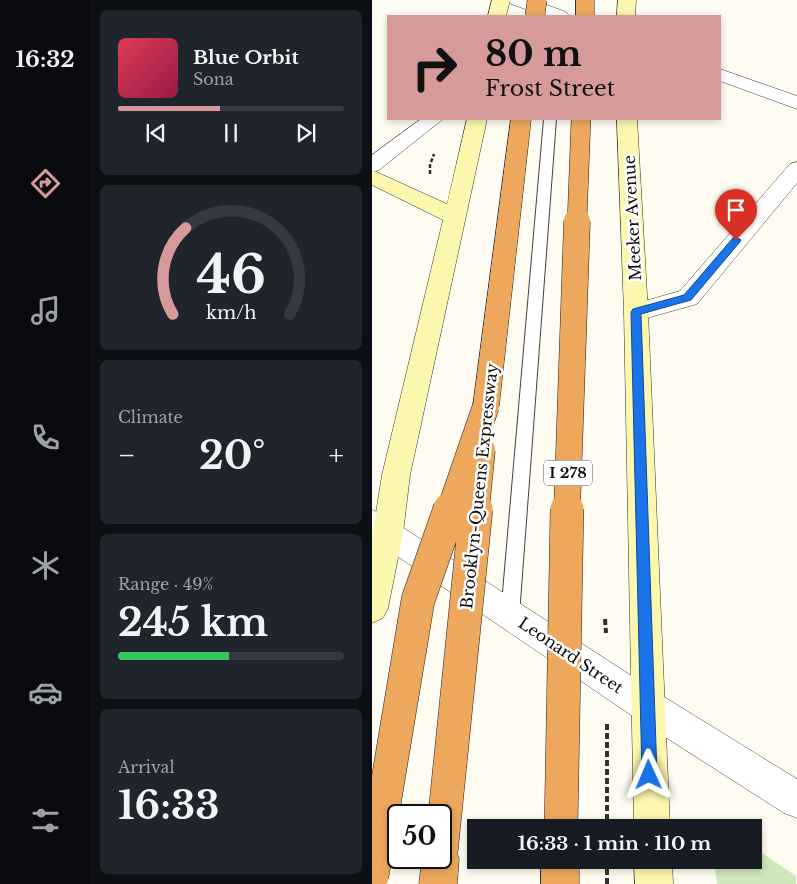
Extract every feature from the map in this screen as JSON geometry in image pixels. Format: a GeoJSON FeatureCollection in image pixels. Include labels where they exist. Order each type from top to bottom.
{"type":"FeatureCollection","features":[{"type":"Feature","properties":{"kind":"highway"},"geometry":{"type":"LineString","coordinates":[[535,15],[538,0]]}},
{"type":"Feature","properties":{"kind":"highway"},"geometry":{"type":"LineString","coordinates":[[584,15],[585,0]]}},
{"type":"Feature","properties":{"kind":"highway","name":"Brooklyn-Queens Expressway"},"geometry":{"type":"LineString","coordinates":[[446,804],[486,406],[521,120]]}},
{"type":"Feature","properties":{"kind":"highway","name":"I 278"},"geometry":{"type":"LineString","coordinates":[[561,819],[570,413],[581,120]]}},
{"type":"Feature","properties":{"kind":"highway"},"geometry":{"type":"LineString","coordinates":[[372,876],[418,600],[486,406]]}},
{"type":"Feature","properties":{"kind":"highway"},"geometry":{"type":"LineString","coordinates":[[438,884],[439,869]]}},
{"type":"Feature","properties":{"kind":"highway"},"geometry":{"type":"LineString","coordinates":[[560,869],[560,884]]}},
{"type":"Feature","properties":{"kind":"main road"},"geometry":{"type":"LineString","coordinates":[[497,15],[501,0]]}},
{"type":"Feature","properties":{"kind":"main road"},"geometry":{"type":"LineString","coordinates":[[626,15],[627,0]]}},
{"type":"Feature","properties":{"kind":"main road"},"geometry":{"type":"LineString","coordinates":[[372,608],[380,528],[396,475],[477,120]]}},
{"type":"Feature","properties":{"kind":"main road","name":"Meeker Avenue"},"geometry":{"type":"LineString","coordinates":[[628,120],[652,819]]}},
{"type":"Feature","properties":{"kind":"main road"},"geometry":{"type":"LineString","coordinates":[[372,177],[455,217]]}},
{"type":"Feature","properties":{"kind":"main road"},"geometry":{"type":"LineString","coordinates":[[653,869],[654,884]]}},
{"type":"Feature","properties":{"kind":"street"},"geometry":{"type":"LineString","coordinates":[[517,0],[557,15]]}},
{"type":"Feature","properties":{"kind":"street"},"geometry":{"type":"LineString","coordinates":[[721,74],[796,103]]}},
{"type":"Feature","properties":{"kind":"street"},"geometry":{"type":"LineString","coordinates":[[372,165],[432,120]]}},
{"type":"Feature","properties":{"kind":"street"},"geometry":{"type":"LineString","coordinates":[[636,312],[688,298],[796,169]]}},
{"type":"Feature","properties":{"kind":"street","name":"Leonard Street"},"geometry":{"type":"LineString","coordinates":[[380,528],[649,707],[796,800]]}},
{"type":"Feature","properties":{"kind":"lane"},"geometry":{"type":"LineString","coordinates":[[510,614],[550,120]]}},
{"type":"Feature","properties":{"kind":"path"},"geometry":{"type":"LineString","coordinates":[[607,869],[607,884]]}},
{"type":"Feature","properties":{"kind":"green space"},"geometry":{"type":"Polygon","coordinates":[[[762,853],[796,876],[796,884],[717,884],[715,869],[762,869],[762,853]]]}},
{"type":"Feature","properties":{"kind":"route"},"geometry":{"type":"LineString","coordinates":[[649,775],[649,707],[645,641],[636,312],[688,298],[736,240]]}}]}
